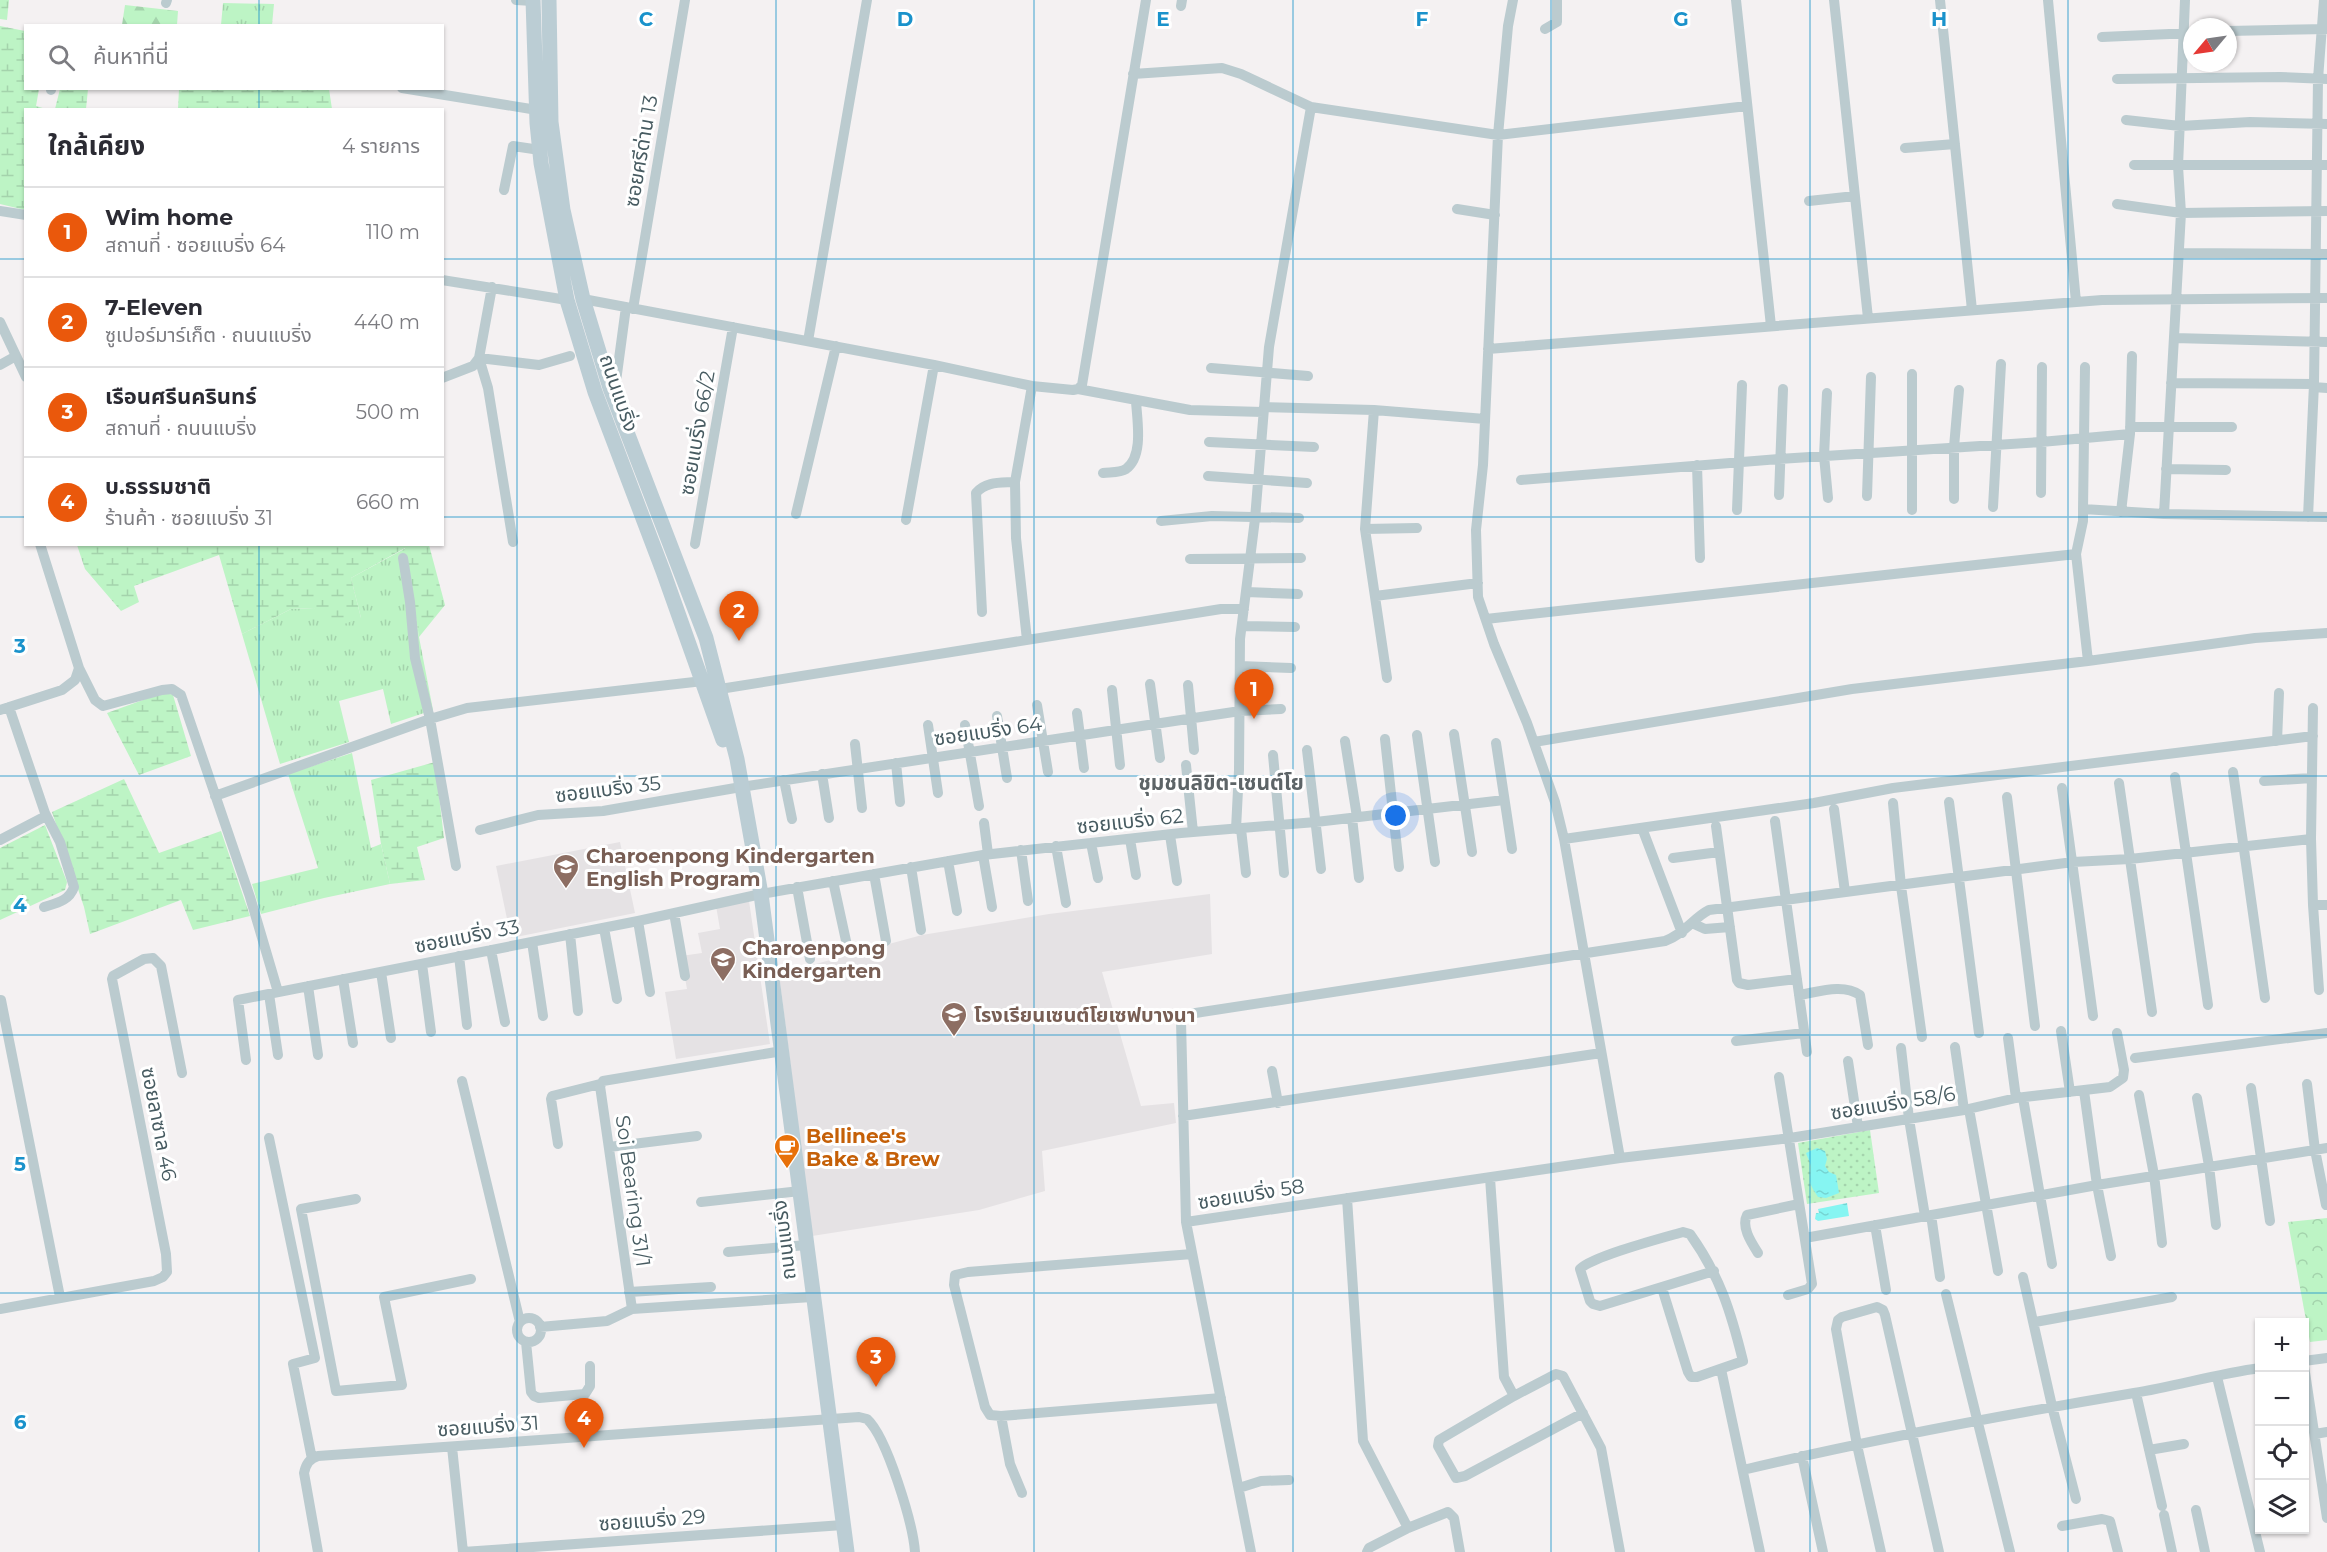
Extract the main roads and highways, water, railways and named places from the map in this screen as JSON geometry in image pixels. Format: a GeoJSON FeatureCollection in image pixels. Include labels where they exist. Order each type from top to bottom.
{"type":"FeatureCollection","features":[{"type":"Feature","properties":{"kind":"main road","name":"ถนนแบริ่ง"},"geometry":{"type":"LineString","coordinates":[[533,0],[540,150],[567,300],[595,392],[740,784]]}},
{"type":"Feature","properties":{"kind":"main road","name":"ถนนแบริ่ง"},"geometry":{"type":"LineString","coordinates":[[549,0],[551,122],[563,210],[583,298],[614,399],[706,638],[736,759],[761,894],[847,1552]]}},
{"type":"Feature","properties":{"kind":"water"},"geometry":{"type":"Polygon","coordinates":[[[1817,1148],[1825,1151],[1827,1159],[1825,1166],[1829,1172],[1836,1175],[1839,1193],[1826,1198],[1818,1197],[1810,1182],[1811,1165],[1806,1153],[1817,1148]]]}},
{"type":"Feature","properties":{"kind":"water"},"geometry":{"type":"Polygon","coordinates":[[[1847,1203],[1849,1216],[1818,1221],[1815,1219],[1816,1213],[1819,1213],[1818,1209],[1847,1203]]]}},
{"type":"Feature","properties":{"kind":"place","name":"7-Eleven"},"geometry":{"type":"Point","coordinates":[739,641]}},
{"type":"Feature","properties":{"kind":"place","name":"Wim home"},"geometry":{"type":"Point","coordinates":[1254,719]}},
{"type":"Feature","properties":{"kind":"place","name":"Charoenpong Kindergarten English Program"},"geometry":{"type":"Point","coordinates":[566,890]}},
{"type":"Feature","properties":{"kind":"place","name":"Charoenpong Kindergarten"},"geometry":{"type":"Point","coordinates":[723,983]}},
{"type":"Feature","properties":{"kind":"place","name":"โรงเรียนเซนต์โยเซฟบางนา"},"geometry":{"type":"Point","coordinates":[954,1038]}},
{"type":"Feature","properties":{"kind":"place","name":"Bellinee's Bake & Brew"},"geometry":{"type":"Point","coordinates":[787,1170]}},
{"type":"Feature","properties":{"kind":"place","name":"เรือนศรีนครินทร์"},"geometry":{"type":"Point","coordinates":[876,1387]}},
{"type":"Feature","properties":{"kind":"place","name":"บ.ธรรมชาติ"},"geometry":{"type":"Point","coordinates":[584,1448]}},
{"type":"Feature","properties":{"kind":"district","name":"ชุมชนลิขิต-เซนต์โย"},"geometry":{"type":"Point","coordinates":[1221,782]}}]}
